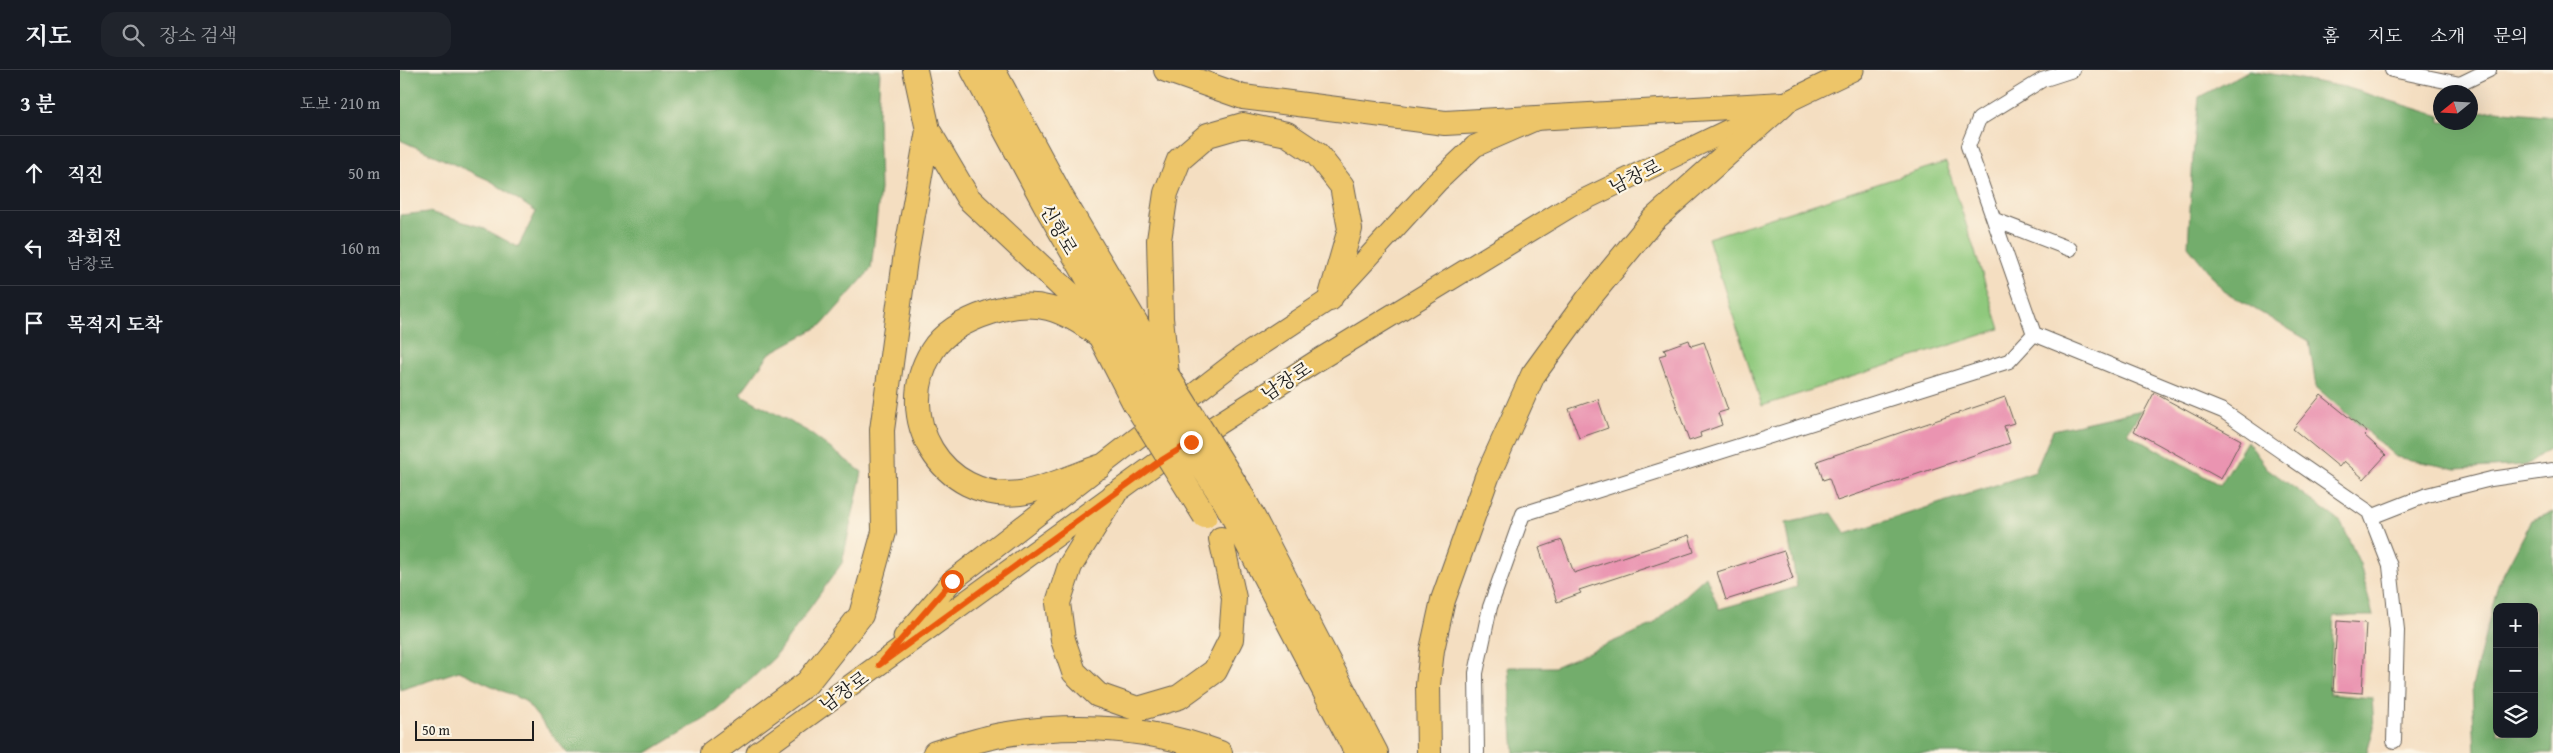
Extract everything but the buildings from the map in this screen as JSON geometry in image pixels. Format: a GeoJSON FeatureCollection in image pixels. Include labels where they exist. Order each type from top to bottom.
{"type":"FeatureCollection","features":[{"type":"Feature","properties":{"kind":"highway"},"geometry":{"type":"LineString","coordinates":[[915,70],[928,130],[968,198],[1071,295],[1100,336],[1150,388],[1233,497],[1376,753]]}},
{"type":"Feature","properties":{"kind":"highway","name":"신항로"},"geometry":{"type":"LineString","coordinates":[[973,70],[1050,213],[1150,388]]}},
{"type":"Feature","properties":{"kind":"highway","name":"신항로"},"geometry":{"type":"LineString","coordinates":[[993,70],[1061,196],[1150,388]]}},
{"type":"Feature","properties":{"kind":"highway"},"geometry":{"type":"LineString","coordinates":[[1166,70],[1252,99],[1445,123],[1783,104]]}},
{"type":"Feature","properties":{"kind":"highway"},"geometry":{"type":"LineString","coordinates":[[1429,753],[1428,685],[1432,650],[1443,600],[1487,477],[1533,376],[1589,298],[1654,220],[1783,104]]}},
{"type":"Feature","properties":{"kind":"highway"},"geometry":{"type":"LineString","coordinates":[[1310,662],[1204,516],[1150,388],[1161,318],[1159,240],[1166,193],[1179,160],[1208,135],[1243,125],[1287,134],[1317,154],[1342,186],[1350,229],[1330,299]]}},
{"type":"Feature","properties":{"kind":"highway"},"geometry":{"type":"LineString","coordinates":[[712,753],[806,683],[861,615],[884,532],[882,430],[905,260],[928,130]]}},
{"type":"Feature","properties":{"kind":"highway"},"geometry":{"type":"LineString","coordinates":[[1100,336],[1057,309],[1029,306],[1000,309],[971,318],[950,331],[932,350],[921,376],[917,405],[925,441],[944,469],[961,481],[990,492],[1021,493],[1100,467]]}},
{"type":"Feature","properties":{"kind":"highway"},"geometry":{"type":"LineString","coordinates":[[1114,495],[1070,566],[1058,603],[1063,640],[1074,672],[1098,695],[1138,710],[1179,697],[1215,671],[1232,639],[1234,598],[1221,539]]}},
{"type":"Feature","properties":{"kind":"highway"},"geometry":{"type":"LineString","coordinates":[[1233,497],[1310,662],[1357,753]]}},
{"type":"Feature","properties":{"kind":"highway"},"geometry":{"type":"LineString","coordinates":[[935,753],[1000,735],[1048,729],[1098,728],[1153,734],[1220,753]]}},
{"type":"Feature","properties":{"kind":"main road","name":"남창로"},"geometry":{"type":"LineString","coordinates":[[757,753],[1157,463],[1315,362],[1571,206],[1853,70]]}},
{"type":"Feature","properties":{"kind":"main road"},"geometry":{"type":"LineString","coordinates":[[879,665],[952,581],[1242,357],[1330,299],[1431,188],[1475,146],[1540,117]]}},
{"type":"Feature","properties":{"kind":"street"},"geometry":{"type":"LineString","coordinates":[[2073,70],[2042,80],[1979,119],[1968,146],[2034,334],[2223,412],[2369,512],[2390,566],[2396,620],[2394,741]]}},
{"type":"Feature","properties":{"kind":"street"},"geometry":{"type":"LineString","coordinates":[[2392,70],[2460,84],[2489,70]]}},
{"type":"Feature","properties":{"kind":"street"},"geometry":{"type":"LineString","coordinates":[[1995,220],[2070,249]]}},
{"type":"Feature","properties":{"kind":"street"},"geometry":{"type":"LineString","coordinates":[[1477,753],[1476,673],[1490,607],[1523,514],[2010,360],[2034,334]]}},
{"type":"Feature","properties":{"kind":"street"},"geometry":{"type":"LineString","coordinates":[[2371,517],[2427,495],[2491,479],[2553,470]]}},
{"type":"Feature","properties":{"kind":"green space"},"geometry":{"type":"Polygon","coordinates":[[[400,70],[880,70],[878,116],[880,189],[871,269],[822,325],[770,353],[740,394],[807,431],[862,472],[842,563],[774,658],[718,710],[647,753],[567,753],[525,701],[459,671],[400,690],[400,215],[429,212],[481,227],[518,247],[536,212],[491,181],[400,140],[400,70]]]}},
{"type":"Feature","properties":{"kind":"green space"},"geometry":{"type":"Polygon","coordinates":[[[2250,70],[2345,87],[2433,114],[2433,130],[2478,130],[2478,112],[2495,110],[2553,116],[2553,446],[2526,465],[2456,469],[2396,457],[2316,387],[2309,341],[2224,291],[2188,246],[2193,156],[2199,97],[2250,70]]]}},
{"type":"Feature","properties":{"kind":"green space"},"geometry":{"type":"Polygon","coordinates":[[[1946,162],[2000,329],[1762,406],[1708,238],[1946,162]]]}},
{"type":"Feature","properties":{"kind":"green space"},"geometry":{"type":"Polygon","coordinates":[[[2142,410],[2127,433],[2220,485],[2247,441],[2267,468],[2341,522],[2360,564],[2373,616],[2334,616],[2329,694],[2372,698],[2374,727],[2367,753],[1514,753],[1508,667],[1554,667],[1652,625],[1706,576],[1719,609],[1797,587],[1786,523],[1832,513],[1846,534],[2035,472],[2053,430],[2142,410]]]}},
{"type":"Feature","properties":{"kind":"green space"},"geometry":{"type":"Polygon","coordinates":[[[2553,512],[2553,753],[2475,753],[2472,687],[2493,604],[2493,738],[2538,738],[2538,603],[2493,603],[2498,584],[2532,520],[2553,512]]]}},
{"type":"Feature","properties":{"kind":"route"},"geometry":{"type":"LineString","coordinates":[[952,581],[879,665],[1157,463],[1191,442]]}}]}
